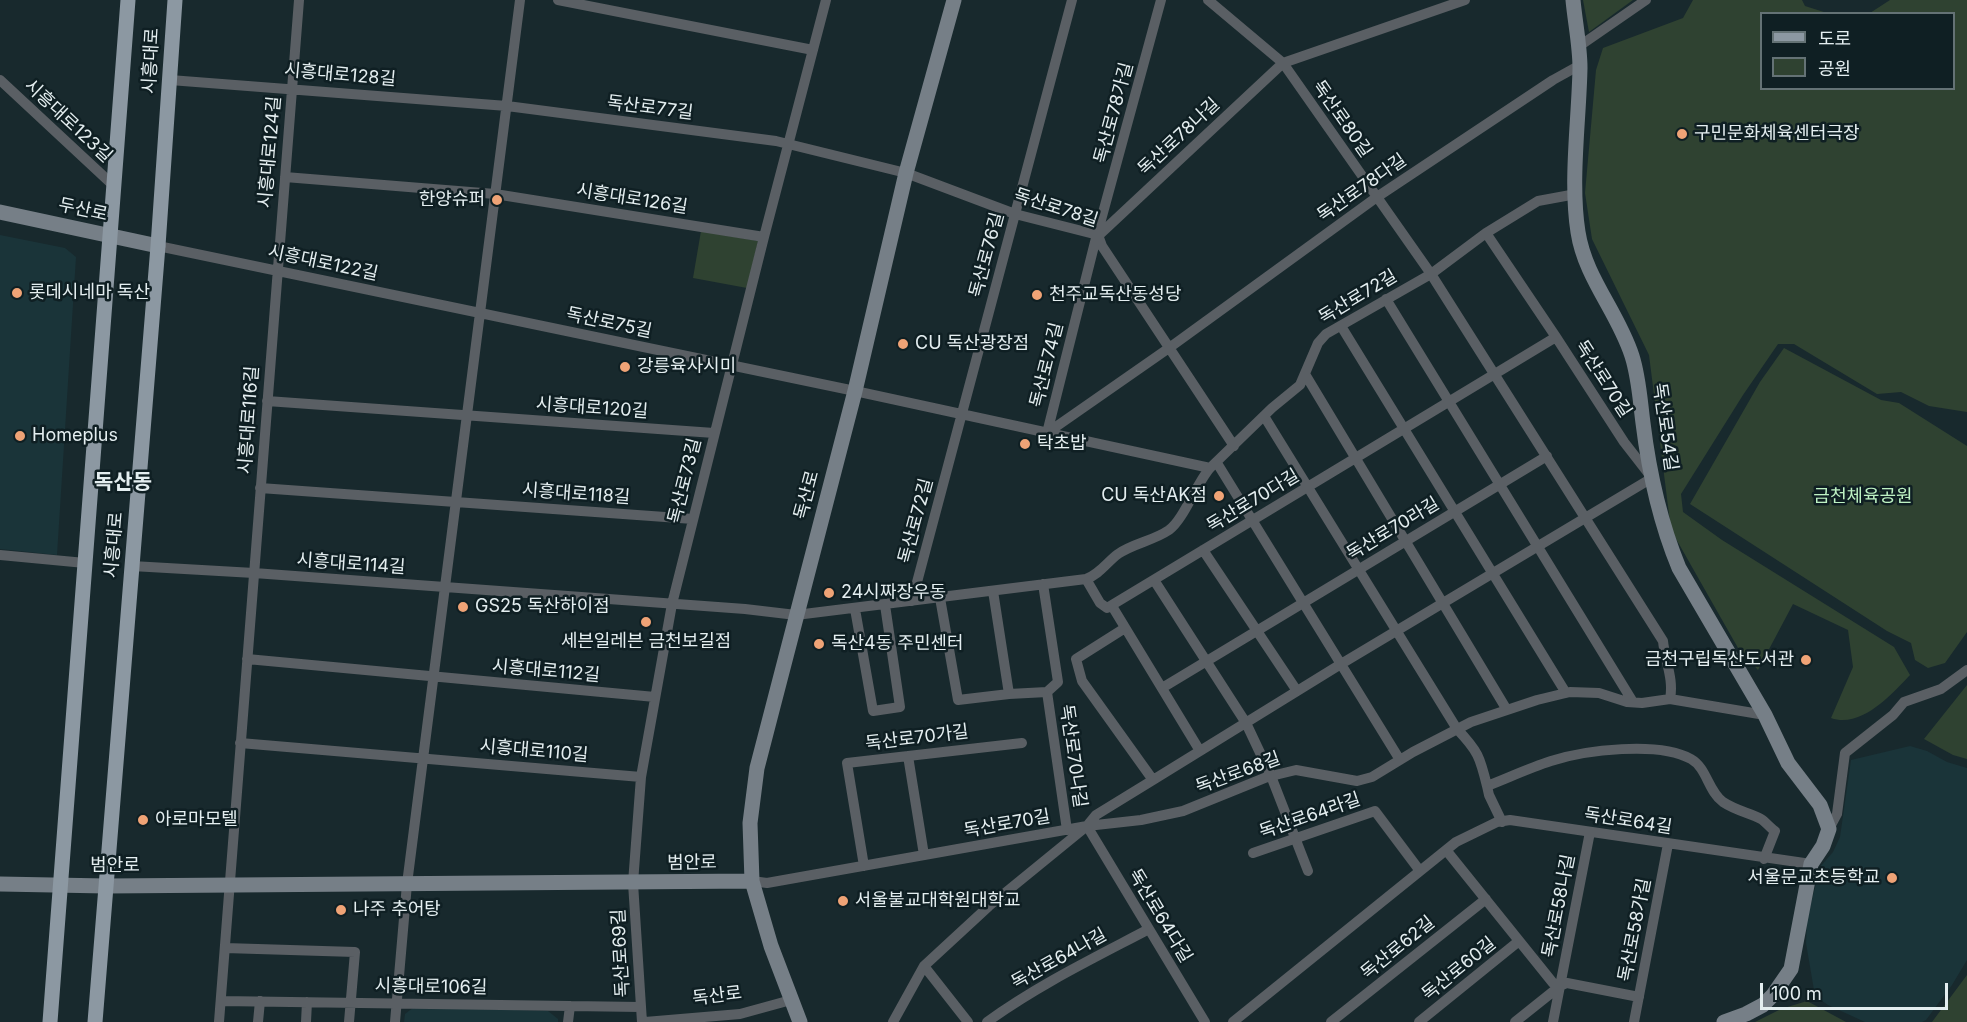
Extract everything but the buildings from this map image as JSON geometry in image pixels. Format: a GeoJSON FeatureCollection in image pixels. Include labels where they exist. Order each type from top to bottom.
{"type":"FeatureCollection","features":[{"type":"Feature","properties":{"kind":"main road","name":"시흥대로"},"geometry":{"type":"LineString","coordinates":[[50,1022],[128,0]]}},
{"type":"Feature","properties":{"kind":"main road","name":"시흥대로"},"geometry":{"type":"LineString","coordinates":[[95,1022],[158,246],[174,0]]}},
{"type":"Feature","properties":{"kind":"main road","name":"독산로"},"geometry":{"type":"LineString","coordinates":[[800,1022],[771,946],[752,881],[750,823],[757,768],[855,391],[906,173],[954,0]]}},
{"type":"Feature","properties":{"kind":"main road","name":"독산로54길"},"geometry":{"type":"LineString","coordinates":[[1573,0],[1580,65],[1577,229],[1581,251],[1589,272],[1632,353],[1639,378],[1642,421],[1652,478],[1669,543],[1679,568],[1764,715],[1788,763],[1820,805],[1829,829]]}},
{"type":"Feature","properties":{"kind":"main road","name":"두산로"},"geometry":{"type":"LineString","coordinates":[[0,212],[158,246]]}},
{"type":"Feature","properties":{"kind":"main road"},"geometry":{"type":"LineString","coordinates":[[1724,1022],[1763,1005],[1791,969],[1811,864],[1823,846],[1829,829]]}},
{"type":"Feature","properties":{"kind":"main road","name":"범안로"},"geometry":{"type":"LineString","coordinates":[[0,884],[106,886],[752,881]]}},
{"type":"Feature","properties":{"kind":"street","name":"시흥대로124길"},"geometry":{"type":"LineString","coordinates":[[277,270],[299,0]]}},
{"type":"Feature","properties":{"kind":"street"},"geometry":{"type":"LineString","coordinates":[[395,1022],[407,884],[520,0]]}},
{"type":"Feature","properties":{"kind":"street"},"geometry":{"type":"LineString","coordinates":[[558,0],[813,50]]}},
{"type":"Feature","properties":{"kind":"street"},"geometry":{"type":"LineString","coordinates":[[731,365],[826,0]]}},
{"type":"Feature","properties":{"kind":"street","name":"독산로76길"},"geometry":{"type":"LineString","coordinates":[[962,415],[1072,0]]}},
{"type":"Feature","properties":{"kind":"street","name":"독산로78가길"},"geometry":{"type":"LineString","coordinates":[[1098,235],[1161,0]]}},
{"type":"Feature","properties":{"kind":"street","name":"독산로80길"},"geometry":{"type":"LineString","coordinates":[[1208,0],[1283,63],[1431,274]]}},
{"type":"Feature","properties":{"kind":"street"},"geometry":{"type":"LineString","coordinates":[[1283,63],[1465,0]]}},
{"type":"Feature","properties":{"kind":"street"},"geometry":{"type":"LineString","coordinates":[[1578,47],[1646,0]]}},
{"type":"Feature","properties":{"kind":"street","name":"독산로78나길"},"geometry":{"type":"LineString","coordinates":[[1098,235],[1283,63]]}},
{"type":"Feature","properties":{"kind":"street","name":"독산로78다길"},"geometry":{"type":"LineString","coordinates":[[1169,348],[1377,196],[1553,80],[1580,65]]}},
{"type":"Feature","properties":{"kind":"street","name":"시흥대로123길"},"geometry":{"type":"LineString","coordinates":[[0,80],[114,186]]}},
{"type":"Feature","properties":{"kind":"street","name":"시흥대로128길"},"geometry":{"type":"LineString","coordinates":[[170,80],[507,106]]}},
{"type":"Feature","properties":{"kind":"street","name":"독산로77길"},"geometry":{"type":"LineString","coordinates":[[507,106],[789,143],[906,173]]}},
{"type":"Feature","properties":{"kind":"street","name":"독산로78길"},"geometry":{"type":"LineString","coordinates":[[906,173],[1015,214],[1098,235],[1102,246],[1234,446]]}},
{"type":"Feature","properties":{"kind":"street","name":"시흥대로126길"},"geometry":{"type":"LineString","coordinates":[[285,177],[495,194],[764,237]]}},
{"type":"Feature","properties":{"kind":"street","name":"독산로72길"},"geometry":{"type":"LineString","coordinates":[[796,615],[1043,585],[1094,576],[1125,549],[1150,540],[1171,528],[1203,477],[1264,416],[1300,385],[1318,343],[1326,334],[1431,274],[1486,233],[1538,201],[1576,194]]}},
{"type":"Feature","properties":{"kind":"street","name":"독산로70길"},"geometry":{"type":"LineString","coordinates":[[1486,233],[1557,337],[1624,442],[1652,478]]}},
{"type":"Feature","properties":{"kind":"street","name":"독산로74길"},"geometry":{"type":"LineString","coordinates":[[1047,433],[1098,235]]}},
{"type":"Feature","properties":{"kind":"street","name":"시흥대로122길"},"geometry":{"type":"LineString","coordinates":[[158,246],[480,313]]}},
{"type":"Feature","properties":{"kind":"street","name":"시흥대로116길"},"geometry":{"type":"LineString","coordinates":[[254,573],[277,270]]}},
{"type":"Feature","properties":{"kind":"street"},"geometry":{"type":"LineString","coordinates":[[1431,274],[1663,641],[1665,661],[1672,682],[1670,699]]}},
{"type":"Feature","properties":{"kind":"street"},"geometry":{"type":"LineString","coordinates":[[1386,299],[1633,702]]}},
{"type":"Feature","properties":{"kind":"street","name":"독산로75길"},"geometry":{"type":"LineString","coordinates":[[480,313],[855,391]]}},
{"type":"Feature","properties":{"kind":"street"},"geometry":{"type":"LineString","coordinates":[[1341,326],[1566,693]]}},
{"type":"Feature","properties":{"kind":"street","name":"독산로70다길"},"geometry":{"type":"LineString","coordinates":[[1112,606],[1557,337]]}},
{"type":"Feature","properties":{"kind":"street","name":"독산로74길"},"geometry":{"type":"LineString","coordinates":[[1047,433],[1169,348]]}},
{"type":"Feature","properties":{"kind":"street","name":"독산로73길"},"geometry":{"type":"LineString","coordinates":[[641,777],[672,604],[731,365]]}},
{"type":"Feature","properties":{"kind":"street"},"geometry":{"type":"LineString","coordinates":[[1305,374],[1507,710]]}},
{"type":"Feature","properties":{"kind":"street","name":"독산로74길"},"geometry":{"type":"LineString","coordinates":[[855,391],[1047,433],[1214,465]]}},
{"type":"Feature","properties":{"kind":"street","name":"시흥대로120길"},"geometry":{"type":"LineString","coordinates":[[267,401],[714,433]]}},
{"type":"Feature","properties":{"kind":"street","name":"독산로72길"},"geometry":{"type":"LineString","coordinates":[[912,601],[962,415]]}},
{"type":"Feature","properties":{"kind":"street"},"geometry":{"type":"LineString","coordinates":[[1264,416],[1457,729],[1475,748],[1480,758],[1489,795],[1502,822]]}},
{"type":"Feature","properties":{"kind":"street","name":"독산로70라길"},"geometry":{"type":"LineString","coordinates":[[1162,688],[1547,456]]}},
{"type":"Feature","properties":{"kind":"street"},"geometry":{"type":"LineString","coordinates":[[1214,465],[1253,520],[1400,760]]}},
{"type":"Feature","properties":{"kind":"street"},"geometry":{"type":"LineString","coordinates":[[893,1022],[924,966],[988,906],[1088,826],[1096,815],[1341,664],[1652,478]]}},
{"type":"Feature","properties":{"kind":"street","name":"시흥대로118길"},"geometry":{"type":"LineString","coordinates":[[260,488],[693,519]]}},
{"type":"Feature","properties":{"kind":"street"},"geometry":{"type":"LineString","coordinates":[[1203,550],[1297,692]]}},
{"type":"Feature","properties":{"kind":"street"},"geometry":{"type":"LineString","coordinates":[[0,555],[85,563]]}},
{"type":"Feature","properties":{"kind":"street","name":"시흥대로114길"},"geometry":{"type":"LineString","coordinates":[[132,566],[445,587]]}},
{"type":"Feature","properties":{"kind":"street"},"geometry":{"type":"LineString","coordinates":[[219,1022],[254,573]]}},
{"type":"Feature","properties":{"kind":"street"},"geometry":{"type":"LineString","coordinates":[[1086,579],[1100,603],[1107,608],[1112,606],[1200,751]]}},
{"type":"Feature","properties":{"kind":"street"},"geometry":{"type":"LineString","coordinates":[[1154,580],[1246,723],[1271,776],[1308,871]]}},
{"type":"Feature","properties":{"kind":"street","name":"독산로70나길"},"geometry":{"type":"LineString","coordinates":[[1043,585],[1058,682],[1047,692],[1067,830]]}},
{"type":"Feature","properties":{"kind":"street"},"geometry":{"type":"LineString","coordinates":[[445,587],[796,615]]}},
{"type":"Feature","properties":{"kind":"street"},"geometry":{"type":"LineString","coordinates":[[993,591],[1009,694]]}},
{"type":"Feature","properties":{"kind":"street"},"geometry":{"type":"LineString","coordinates":[[940,598],[957,700],[1047,692]]}},
{"type":"Feature","properties":{"kind":"street"},"geometry":{"type":"LineString","coordinates":[[855,609],[873,711],[900,707],[885,605]]}},
{"type":"Feature","properties":{"kind":"street"},"geometry":{"type":"LineString","coordinates":[[1125,628],[1076,659],[1082,681],[1153,780]]}},
{"type":"Feature","properties":{"kind":"street","name":"시흥대로112길"},"geometry":{"type":"LineString","coordinates":[[247,659],[656,698]]}},
{"type":"Feature","properties":{"kind":"street"},"geometry":{"type":"LineString","coordinates":[[1829,829],[1837,814],[1845,753],[1893,715],[1904,702],[1941,689],[1967,670]]}},
{"type":"Feature","properties":{"kind":"street","name":"독산로68길"},"geometry":{"type":"LineString","coordinates":[[1088,826],[1141,820],[1183,811],[1271,776],[1296,770],[1357,781],[1372,777],[1457,729],[1507,710],[1566,693],[1599,693],[1642,703],[1670,699],[1764,715]]}},
{"type":"Feature","properties":{"kind":"street","name":"시흥대로110길"},"geometry":{"type":"LineString","coordinates":[[240,743],[641,777]]}},
{"type":"Feature","properties":{"kind":"street","name":"독산로70가길"},"geometry":{"type":"LineString","coordinates":[[864,866],[847,763],[1022,743]]}},
{"type":"Feature","properties":{"kind":"street"},"geometry":{"type":"LineString","coordinates":[[1487,786],[1551,760],[1585,753],[1654,748],[1682,755],[1693,760],[1704,772],[1710,788],[1722,802],[1760,819],[1775,831],[1764,859]]}},
{"type":"Feature","properties":{"kind":"street"},"geometry":{"type":"LineString","coordinates":[[908,756],[924,855]]}},
{"type":"Feature","properties":{"kind":"street"},"geometry":{"type":"LineString","coordinates":[[633,883],[641,777]]}},
{"type":"Feature","properties":{"kind":"street","name":"독산로64라길"},"geometry":{"type":"LineString","coordinates":[[1253,853],[1375,811],[1420,871]]}},
{"type":"Feature","properties":{"kind":"street","name":"독산로64길"},"geometry":{"type":"LineString","coordinates":[[1237,1021],[1456,842],[1502,822],[1510,820],[1764,859],[1811,864]]}},
{"type":"Feature","properties":{"kind":"street","name":"독산로70길"},"geometry":{"type":"LineString","coordinates":[[752,881],[767,883],[1088,826]]}},
{"type":"Feature","properties":{"kind":"street","name":"독산로64다길"},"geometry":{"type":"LineString","coordinates":[[1088,826],[1205,1022]]}},
{"type":"Feature","properties":{"kind":"street","name":"독산로58나길"},"geometry":{"type":"LineString","coordinates":[[1553,1022],[1590,832]]}},
{"type":"Feature","properties":{"kind":"street","name":"독산로58가길"},"geometry":{"type":"LineString","coordinates":[[1634,1022],[1668,844]]}},
{"type":"Feature","properties":{"kind":"street"},"geometry":{"type":"LineString","coordinates":[[1446,850],[1553,983],[1560,986],[1515,1022]]}},
{"type":"Feature","properties":{"kind":"street","name":"독산로69길"},"geometry":{"type":"LineString","coordinates":[[633,883],[640,1007],[644,1022]]}},
{"type":"Feature","properties":{"kind":"street","name":"독산로62길"},"geometry":{"type":"LineString","coordinates":[[1331,1022],[1486,899]]}},
{"type":"Feature","properties":{"kind":"street","name":"독산로64나길"},"geometry":{"type":"LineString","coordinates":[[987,1022],[1017,1000],[1050,981],[1149,929]]}},
{"type":"Feature","properties":{"kind":"street","name":"독산로60길"},"geometry":{"type":"LineString","coordinates":[[1419,1022],[1519,941]]}},
{"type":"Feature","properties":{"kind":"street"},"geometry":{"type":"LineString","coordinates":[[225,948],[355,952],[349,1022]]}},
{"type":"Feature","properties":{"kind":"street"},"geometry":{"type":"LineString","coordinates":[[924,966],[968,1022]]}},
{"type":"Feature","properties":{"kind":"street","name":"독산로58나길"},"geometry":{"type":"LineString","coordinates":[[1560,986],[1567,983],[1639,998]]}},
{"type":"Feature","properties":{"kind":"street","name":"독산로"},"geometry":{"type":"LineString","coordinates":[[644,1022],[740,1014],[791,1000]]}},
{"type":"Feature","properties":{"kind":"street","name":"시흥대로106길"},"geometry":{"type":"LineString","coordinates":[[221,1001],[640,1007]]}},
{"type":"Feature","properties":{"kind":"street"},"geometry":{"type":"LineString","coordinates":[[258,1022],[260,1001]]}},
{"type":"Feature","properties":{"kind":"street"},"geometry":{"type":"LineString","coordinates":[[306,1022],[308,1002]]}},
{"type":"Feature","properties":{"kind":"street"},"geometry":{"type":"LineString","coordinates":[[568,1022],[570,1006]]}},
{"type":"Feature","properties":{"kind":"shaded area"},"geometry":{"type":"Polygon","coordinates":[[[0,235],[65,248],[76,257],[57,555],[0,549],[0,235]]]}},
{"type":"Feature","properties":{"kind":"shaded area","name":"서울문교초등학교"},"geometry":{"type":"Polygon","coordinates":[[[1910,746],[1967,768],[1967,960],[1926,1020],[1922,1022],[1865,1022],[1828,1005],[1815,996],[1806,943],[1807,920],[1820,867],[1833,852],[1840,837],[1851,760],[1910,746]]]}},
{"type":"Feature","properties":{"kind":"shaded area"},"geometry":{"type":"Polygon","coordinates":[[[414,1007],[548,1011],[558,1019],[558,1022],[404,1022],[405,1014],[414,1007]]]}},
{"type":"Feature","properties":{"kind":"green space"},"geometry":{"type":"Polygon","coordinates":[[[1583,0],[1633,0],[1589,32],[1583,0]]]}},
{"type":"Feature","properties":{"kind":"green space"},"geometry":{"type":"Polygon","coordinates":[[[1693,0],[1802,0],[1805,6],[1824,12],[1760,12],[1760,90],[1955,90],[1955,12],[1872,12],[1890,0],[1967,0],[1967,412],[1929,406],[1901,392],[1877,394],[1794,344],[1778,344],[1681,494],[1683,512],[1722,540],[1894,647],[1910,675],[1875,708],[1853,719],[1831,718],[1853,667],[1848,630],[1793,604],[1758,670],[1738,648],[1671,530],[1649,355],[1592,239],[1585,193],[1596,70],[1603,48],[1683,18],[1693,0]]]}},
{"type":"Feature","properties":{"kind":"green space"},"geometry":{"type":"Polygon","coordinates":[[[701,231],[758,241],[747,288],[693,278],[701,231]]]}},
{"type":"Feature","properties":{"kind":"green space","name":"금천체육공원"},"geometry":{"type":"Polygon","coordinates":[[[1784,348],[1881,400],[1899,403],[1967,446],[1967,632],[1945,663],[1928,668],[1915,660],[1911,643],[1887,631],[1690,504],[1760,382],[1784,348]]]}},
{"type":"Feature","properties":{"kind":"green space"},"geometry":{"type":"Polygon","coordinates":[[[1967,685],[1967,759],[1953,755],[1924,739],[1967,685]]]}},
{"type":"Feature","properties":{"kind":"green space"},"geometry":{"type":"Polygon","coordinates":[[[1967,975],[1967,1022],[1932,1022],[1967,975]]]}},
{"type":"Feature","properties":{"kind":"green space"},"geometry":{"type":"Polygon","coordinates":[[[1807,1001],[1846,1022],[1755,1022],[1781,1009],[1807,1001]]]}},
{"type":"Feature","properties":{"kind":"place","name":"구민문화체육센터극장"},"geometry":{"type":"Point","coordinates":[1682,134]}},
{"type":"Feature","properties":{"kind":"place","name":"한양슈퍼"},"geometry":{"type":"Point","coordinates":[497,200]}},
{"type":"Feature","properties":{"kind":"place","name":"롯데시네마 독산"},"geometry":{"type":"Point","coordinates":[17,293]}},
{"type":"Feature","properties":{"kind":"place","name":"천주교독산동성당"},"geometry":{"type":"Point","coordinates":[1037,295]}},
{"type":"Feature","properties":{"kind":"place","name":"CU 독산광장점"},"geometry":{"type":"Point","coordinates":[903,344]}},
{"type":"Feature","properties":{"kind":"place","name":"강릉육사시미"},"geometry":{"type":"Point","coordinates":[625,367]}},
{"type":"Feature","properties":{"kind":"place","name":"Homeplus"},"geometry":{"type":"Point","coordinates":[20,436]}},
{"type":"Feature","properties":{"kind":"place","name":"탁초밥"},"geometry":{"type":"Point","coordinates":[1025,444]}},
{"type":"Feature","properties":{"kind":"place","name":"CU 독산AK점"},"geometry":{"type":"Point","coordinates":[1219,496]}},
{"type":"Feature","properties":{"kind":"place","name":"24시짜장우동"},"geometry":{"type":"Point","coordinates":[829,593]}},
{"type":"Feature","properties":{"kind":"place","name":"GS25 독산하이점"},"geometry":{"type":"Point","coordinates":[463,607]}},
{"type":"Feature","properties":{"kind":"place","name":"세븐일레븐 금천보길점"},"geometry":{"type":"Point","coordinates":[646,622]}},
{"type":"Feature","properties":{"kind":"place","name":"독산4동 주민센터"},"geometry":{"type":"Point","coordinates":[819,644]}},
{"type":"Feature","properties":{"kind":"place","name":"금천구립독산도서관"},"geometry":{"type":"Point","coordinates":[1806,660]}},
{"type":"Feature","properties":{"kind":"place","name":"아로마모텔"},"geometry":{"type":"Point","coordinates":[143,820]}},
{"type":"Feature","properties":{"kind":"place","name":"서울문교초등학교"},"geometry":{"type":"Point","coordinates":[1892,878]}},
{"type":"Feature","properties":{"kind":"place","name":"서울불교대학원대학교"},"geometry":{"type":"Point","coordinates":[843,901]}},
{"type":"Feature","properties":{"kind":"place","name":"나주 추어탕"},"geometry":{"type":"Point","coordinates":[341,910]}},
{"type":"Feature","properties":{"kind":"district","name":"독산동"},"geometry":{"type":"Point","coordinates":[123,483]}}]}
